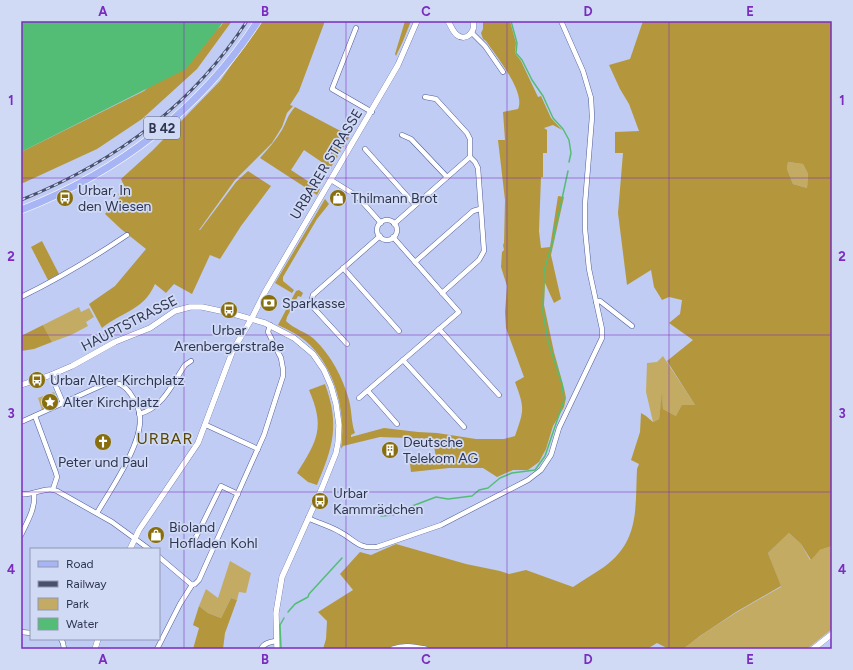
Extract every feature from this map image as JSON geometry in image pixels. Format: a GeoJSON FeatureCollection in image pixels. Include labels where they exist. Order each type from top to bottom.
{"type":"FeatureCollection","features":[{"type":"Feature","properties":{"kind":"main road","name":"B 42"},"geometry":{"type":"LineString","coordinates":[[21,210],[84,182],[130,153],[176,117],[220,72],[258,21]]}},
{"type":"Feature","properties":{"kind":"street","name":"URBARER STRASSE"},"geometry":{"type":"LineString","coordinates":[[130,548],[134,538],[192,453],[206,424],[233,350],[265,292],[372,112],[398,65],[417,21]]}},
{"type":"Feature","properties":{"kind":"street"},"geometry":{"type":"LineString","coordinates":[[448,21],[453,31],[459,36],[465,37],[472,33],[474,28],[473,21]]}},
{"type":"Feature","properties":{"kind":"street"},"geometry":{"type":"LineString","coordinates":[[308,518],[341,532],[367,548],[377,547],[441,525],[535,475],[545,466],[551,455],[559,428],[602,338],[602,329],[589,269],[585,229],[585,204],[592,102],[590,89],[561,21]]}},
{"type":"Feature","properties":{"kind":"street"},"geometry":{"type":"LineString","coordinates":[[356,28],[332,89],[372,112]]}},
{"type":"Feature","properties":{"kind":"street"},"geometry":{"type":"LineString","coordinates":[[472,33],[485,46],[503,72]]}},
{"type":"Feature","properties":{"kind":"street"},"geometry":{"type":"LineString","coordinates":[[425,97],[436,99],[467,133],[470,139],[470,156],[478,168],[484,251],[479,260],[442,293]]}},
{"type":"Feature","properties":{"kind":"street"},"geometry":{"type":"LineString","coordinates":[[402,135],[411,139],[447,177]]}},
{"type":"Feature","properties":{"kind":"street"},"geometry":{"type":"LineString","coordinates":[[365,149],[415,205]]}},
{"type":"Feature","properties":{"kind":"street"},"geometry":{"type":"LineString","coordinates":[[394,224],[470,156]]}},
{"type":"Feature","properties":{"kind":"street"},"geometry":{"type":"LineString","coordinates":[[331,180],[357,196],[381,222]]}},
{"type":"Feature","properties":{"kind":"street"},"geometry":{"type":"LineString","coordinates":[[415,262],[473,211],[480,209]]}},
{"type":"Feature","properties":{"kind":"street"},"geometry":{"type":"LineString","coordinates":[[386,220],[394,224],[396,232],[393,237],[388,240],[380,236],[378,228],[381,222],[386,220]]}},
{"type":"Feature","properties":{"kind":"street"},"geometry":{"type":"LineString","coordinates":[[21,297],[104,251],[127,235]]}},
{"type":"Feature","properties":{"kind":"street"},"geometry":{"type":"LineString","coordinates":[[347,344],[312,306],[311,302],[313,295],[380,236]]}},
{"type":"Feature","properties":{"kind":"street"},"geometry":{"type":"LineString","coordinates":[[360,398],[458,312],[393,237]]}},
{"type":"Feature","properties":{"kind":"street"},"geometry":{"type":"LineString","coordinates":[[343,268],[399,330]]}},
{"type":"Feature","properties":{"kind":"street"},"geometry":{"type":"LineString","coordinates":[[596,302],[600,301],[632,326]]}},
{"type":"Feature","properties":{"kind":"street","name":"HAUPTSTRASSE"},"geometry":{"type":"LineString","coordinates":[[21,384],[51,376],[115,342],[145,330],[171,314],[185,308],[202,307],[252,318],[270,325],[294,338],[313,354],[328,377],[336,404],[339,425],[338,443],[322,488],[282,577],[276,613],[277,649]]}},
{"type":"Feature","properties":{"kind":"street"},"geometry":{"type":"LineString","coordinates":[[157,649],[180,604],[192,585],[199,580],[258,449],[268,422],[283,372],[281,358],[268,332],[270,325]]}},
{"type":"Feature","properties":{"kind":"street"},"geometry":{"type":"LineString","coordinates":[[439,329],[499,395]]}},
{"type":"Feature","properties":{"kind":"street"},"geometry":{"type":"LineString","coordinates":[[403,360],[464,427]]}},
{"type":"Feature","properties":{"kind":"street"},"geometry":{"type":"LineString","coordinates":[[139,414],[151,410],[161,402],[185,365],[192,361]]}},
{"type":"Feature","properties":{"kind":"street"},"geometry":{"type":"LineString","coordinates":[[51,376],[63,403]]}},
{"type":"Feature","properties":{"kind":"street"},"geometry":{"type":"LineString","coordinates":[[21,422],[102,384],[112,382],[120,383],[127,389],[135,402],[139,414],[139,426],[134,445],[97,513]]}},
{"type":"Feature","properties":{"kind":"street"},"geometry":{"type":"LineString","coordinates":[[368,391],[397,424]]}},
{"type":"Feature","properties":{"kind":"street"},"geometry":{"type":"LineString","coordinates":[[35,416],[56,473],[57,478],[54,489]]}},
{"type":"Feature","properties":{"kind":"street"},"geometry":{"type":"LineString","coordinates":[[206,424],[258,449]]}},
{"type":"Feature","properties":{"kind":"street"},"geometry":{"type":"LineString","coordinates":[[192,545],[221,486],[238,494]]}},
{"type":"Feature","properties":{"kind":"street"},"geometry":{"type":"LineString","coordinates":[[21,494],[54,489],[97,513],[148,548]]}},
{"type":"Feature","properties":{"kind":"street"},"geometry":{"type":"LineString","coordinates":[[21,535],[34,506],[34,493]]}},
{"type":"Feature","properties":{"kind":"street"},"geometry":{"type":"LineString","coordinates":[[160,558],[192,585]]}},
{"type":"Feature","properties":{"kind":"street"},"geometry":{"type":"LineString","coordinates":[[813,649],[832,634]]}},
{"type":"Feature","properties":{"kind":"street"},"geometry":{"type":"LineString","coordinates":[[261,649],[263,645],[269,642],[276,642]]}},
{"type":"Feature","properties":{"kind":"street"},"geometry":{"type":"LineString","coordinates":[[393,649],[401,647],[415,647],[425,649]]}},
{"type":"Feature","properties":{"kind":"green space"},"geometry":{"type":"Polygon","coordinates":[[[788,162],[803,164],[808,174],[807,188],[793,184],[787,169],[788,162]]]}},
{"type":"Feature","properties":{"kind":"green space"},"geometry":{"type":"Polygon","coordinates":[[[79,307],[81,312],[89,308],[94,317],[86,322],[88,326],[71,335],[52,342],[43,325],[79,307]]]}},
{"type":"Feature","properties":{"kind":"green space"},"geometry":{"type":"Polygon","coordinates":[[[663,356],[695,405],[676,416],[663,409],[662,397],[659,419],[653,422],[646,392],[647,363],[657,362],[663,356]]]}},
{"type":"Feature","properties":{"kind":"green space"},"geometry":{"type":"Polygon","coordinates":[[[54,392],[57,398],[55,402],[51,406],[42,410],[38,398],[54,392]]]}},
{"type":"Feature","properties":{"kind":"green space"},"geometry":{"type":"Polygon","coordinates":[[[789,533],[801,544],[810,560],[820,550],[832,546],[832,629],[807,649],[683,649],[719,624],[781,587],[768,553],[789,533]]]}},
{"type":"Feature","properties":{"kind":"green space"},"geometry":{"type":"Polygon","coordinates":[[[230,561],[251,573],[246,593],[239,592],[237,600],[231,598],[221,618],[208,613],[199,606],[206,589],[218,598],[230,561]]]}},
{"type":"Feature","properties":{"kind":"shaded area"},"geometry":{"type":"Polygon","coordinates":[[[224,21],[232,21],[197,69],[142,119],[97,149],[21,184],[21,152],[144,91],[221,26],[224,21]]]}},
{"type":"Feature","properties":{"kind":"shaded area"},"geometry":{"type":"Polygon","coordinates":[[[262,21],[325,21],[299,91],[290,105],[293,106],[287,113],[282,127],[272,143],[235,180],[199,230],[236,182],[248,171],[271,186],[241,226],[220,259],[210,255],[192,294],[174,284],[166,293],[155,284],[145,300],[132,310],[102,328],[89,304],[115,286],[146,249],[105,214],[120,197],[118,194],[126,190],[121,179],[153,150],[220,81],[262,21]]]}},
{"type":"Feature","properties":{"kind":"shaded area"},"geometry":{"type":"Polygon","coordinates":[[[405,21],[411,21],[396,56],[395,54],[405,21]]]}},
{"type":"Feature","properties":{"kind":"shaded area"},"geometry":{"type":"Polygon","coordinates":[[[483,21],[510,21],[516,43],[515,53],[521,61],[538,97],[541,96],[551,118],[562,130],[553,125],[544,128],[547,130],[547,153],[543,153],[543,177],[541,177],[539,231],[541,248],[550,247],[558,196],[564,197],[551,255],[561,299],[554,303],[545,283],[544,305],[566,398],[564,407],[553,426],[546,449],[539,462],[528,470],[513,470],[497,477],[483,468],[449,468],[411,472],[410,464],[436,458],[433,439],[380,437],[343,446],[341,449],[342,421],[340,407],[333,380],[327,367],[310,345],[295,334],[278,325],[296,291],[299,290],[303,293],[301,297],[298,296],[286,321],[314,339],[326,352],[336,367],[350,404],[355,433],[351,435],[351,437],[384,428],[437,433],[476,439],[504,439],[515,436],[522,415],[522,404],[515,382],[524,377],[506,328],[505,312],[507,286],[501,267],[502,252],[504,250],[505,200],[498,140],[505,140],[503,112],[518,109],[519,102],[518,93],[509,74],[486,41],[483,39],[481,33],[483,29],[483,21]]]}},
{"type":"Feature","properties":{"kind":"shaded area"},"geometry":{"type":"Polygon","coordinates":[[[643,21],[832,21],[832,546],[820,550],[811,560],[801,544],[789,533],[768,553],[781,586],[736,612],[683,649],[669,649],[657,643],[647,649],[323,649],[326,639],[327,621],[318,612],[353,590],[340,574],[360,552],[371,555],[396,544],[466,564],[509,574],[526,570],[573,587],[604,567],[616,557],[630,535],[635,510],[637,469],[639,464],[631,460],[640,432],[641,413],[653,422],[659,419],[662,393],[663,409],[676,416],[682,405],[695,405],[667,361],[693,340],[669,323],[680,314],[682,300],[669,297],[662,300],[654,287],[651,270],[627,285],[618,213],[623,153],[615,153],[615,132],[639,131],[629,104],[609,65],[630,59],[643,21]],[[788,162],[787,169],[793,184],[807,188],[808,174],[803,164],[788,162]]]}},
{"type":"Feature","properties":{"kind":"shaded area"},"geometry":{"type":"Polygon","coordinates":[[[295,107],[350,136],[331,167],[332,169],[304,150],[291,170],[320,189],[317,195],[260,158],[280,134],[295,107]]]}},
{"type":"Feature","properties":{"kind":"shaded area"},"geometry":{"type":"Polygon","coordinates":[[[325,199],[329,204],[317,219],[283,277],[283,281],[294,290],[292,293],[275,283],[325,199]]]}},
{"type":"Feature","properties":{"kind":"shaded area"},"geometry":{"type":"Polygon","coordinates":[[[42,241],[59,274],[48,280],[31,247],[42,241]]]}},
{"type":"Feature","properties":{"kind":"shaded area"},"geometry":{"type":"Polygon","coordinates":[[[43,325],[52,342],[34,349],[21,351],[21,336],[43,325]]]}},
{"type":"Feature","properties":{"kind":"shaded area"},"geometry":{"type":"Polygon","coordinates":[[[325,384],[330,399],[332,412],[333,436],[331,447],[317,485],[308,482],[297,473],[310,451],[317,433],[317,414],[309,390],[325,384]]]}},
{"type":"Feature","properties":{"kind":"shaded area"},"geometry":{"type":"Polygon","coordinates":[[[231,598],[237,600],[225,633],[223,649],[193,649],[199,628],[193,625],[199,606],[208,613],[221,618],[231,598]]]}},
{"type":"Feature","properties":{"kind":"water"},"geometry":{"type":"Polygon","coordinates":[[[21,21],[224,21],[186,69],[21,152],[21,21]]]}},
{"type":"Feature","properties":{"kind":"waterway"},"geometry":{"type":"LineString","coordinates":[[511,21],[517,43],[516,53],[522,60],[532,80],[543,96],[553,118],[563,129],[569,140],[571,153],[569,162]]}},
{"type":"Feature","properties":{"kind":"waterway"},"geometry":{"type":"LineString","coordinates":[[381,516],[393,515],[436,497],[448,499],[472,496],[479,490],[488,488],[500,478],[512,473],[535,470],[545,456],[564,400],[562,384],[548,341],[543,312],[544,271],[554,237],[555,226],[568,171]]}},
{"type":"Feature","properties":{"kind":"waterway"},"geometry":{"type":"LineString","coordinates":[[288,612],[295,604],[308,597],[309,594],[342,558]]}},
{"type":"Feature","properties":{"kind":"waterway"},"geometry":{"type":"LineString","coordinates":[[281,649],[280,625],[284,618]]}},
{"type":"Feature","properties":{"kind":"railway"},"geometry":{"type":"LineString","coordinates":[[21,200],[55,185],[87,168],[118,150],[148,128],[176,105],[201,80],[225,52],[247,21]]}},
{"type":"Feature","properties":{"kind":"place","name":"Urbar, In den Wiesen"},"geometry":{"type":"Point","coordinates":[65,198]}},
{"type":"Feature","properties":{"kind":"place","name":"Thilmann Brot"},"geometry":{"type":"Point","coordinates":[338,198]}},
{"type":"Feature","properties":{"kind":"place","name":"Sparkasse"},"geometry":{"type":"Point","coordinates":[269,303]}},
{"type":"Feature","properties":{"kind":"place","name":"Urbar Arenbergerstraße"},"geometry":{"type":"Point","coordinates":[229,310]}},
{"type":"Feature","properties":{"kind":"place","name":"Urbar Alter Kirchplatz"},"geometry":{"type":"Point","coordinates":[37,380]}},
{"type":"Feature","properties":{"kind":"place","name":"Alter Kirchplatz"},"geometry":{"type":"Point","coordinates":[50,402]}},
{"type":"Feature","properties":{"kind":"place","name":"Peter und Paul"},"geometry":{"type":"Point","coordinates":[103,442]}},
{"type":"Feature","properties":{"kind":"place","name":"Deutsche Telekom AG"},"geometry":{"type":"Point","coordinates":[390,450]}},
{"type":"Feature","properties":{"kind":"place","name":"Urbar Kammrädchen"},"geometry":{"type":"Point","coordinates":[320,501]}},
{"type":"Feature","properties":{"kind":"place","name":"Bioland Hofladen Kohl"},"geometry":{"type":"Point","coordinates":[156,535]}},
{"type":"Feature","properties":{"kind":"district","name":"URBAR"},"geometry":{"type":"Point","coordinates":[165,438]}}]}
